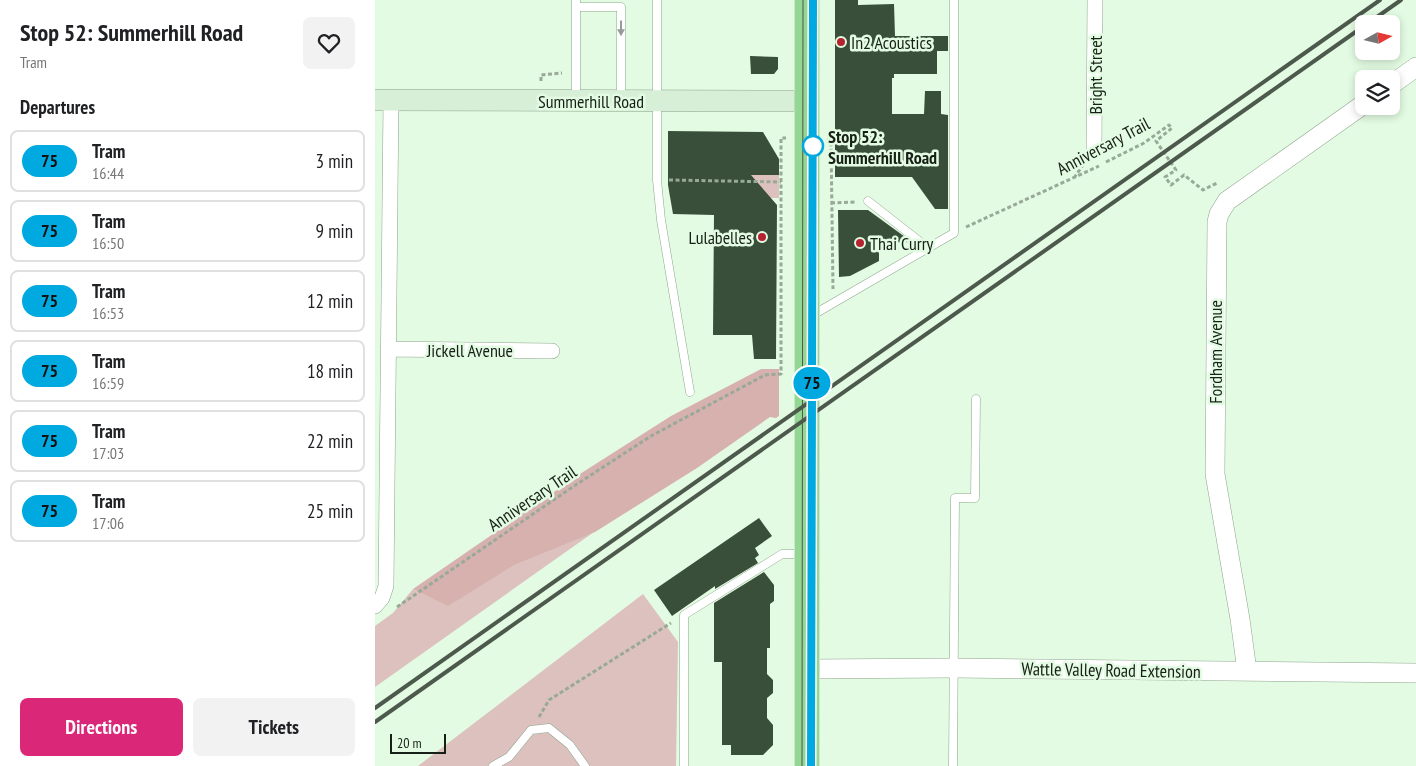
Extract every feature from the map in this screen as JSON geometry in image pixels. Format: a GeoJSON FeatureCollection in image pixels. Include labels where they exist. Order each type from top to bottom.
{"type":"FeatureCollection","features":[{"type":"Feature","properties":{"kind":"highway"},"geometry":{"type":"LineString","coordinates":[[807,0],[807,766]]}},
{"type":"Feature","properties":{"kind":"main road","name":"Summerhill Road"},"geometry":{"type":"LineString","coordinates":[[383,100],[808,101]]}},
{"type":"Feature","properties":{"kind":"street","name":"Bright Street"},"geometry":{"type":"LineString","coordinates":[[1095,0],[1095,149]]}},
{"type":"Feature","properties":{"kind":"street"},"geometry":{"type":"LineString","coordinates":[[1400,79],[1416,67]]}},
{"type":"Feature","properties":{"kind":"street"},"geometry":{"type":"LineString","coordinates":[[382,610],[382,598],[386,586],[388,349],[383,100]]}},
{"type":"Feature","properties":{"kind":"street","name":"Fordham Avenue"},"geometry":{"type":"LineString","coordinates":[[1247,671],[1215,474],[1217,222],[1219,214],[1227,201],[1355,110]]}},
{"type":"Feature","properties":{"kind":"street","name":"Jickell Avenue"},"geometry":{"type":"LineString","coordinates":[[388,349],[552,351]]}},
{"type":"Feature","properties":{"kind":"street","name":"Wattle Valley Road Extension"},"geometry":{"type":"LineString","coordinates":[[807,669],[954,668],[1416,673]]}},
{"type":"Feature","properties":{"kind":"lane"},"geometry":{"type":"LineString","coordinates":[[657,0],[657,180],[661,220],[690,392]]}},
{"type":"Feature","properties":{"kind":"lane"},"geometry":{"type":"LineString","coordinates":[[807,318],[954,233],[954,0]]}},
{"type":"Feature","properties":{"kind":"lane"},"geometry":{"type":"LineString","coordinates":[[576,101],[576,3],[621,7],[621,102]]}},
{"type":"Feature","properties":{"kind":"lane"},"geometry":{"type":"LineString","coordinates":[[868,201],[928,248]]}},
{"type":"Feature","properties":{"kind":"lane"},"geometry":{"type":"LineString","coordinates":[[953,766],[955,498],[975,498],[975,399]]}},
{"type":"Feature","properties":{"kind":"lane"},"geometry":{"type":"LineString","coordinates":[[684,766],[684,615],[782,554],[807,554]]}},
{"type":"Feature","properties":{"kind":"lane"},"geometry":{"type":"LineString","coordinates":[[493,766],[509,757],[531,730],[549,728],[571,745],[585,766]]}},
{"type":"Feature","properties":{"kind":"path"},"geometry":{"type":"LineString","coordinates":[[541,101],[541,74],[562,75],[562,65]]}},
{"type":"Feature","properties":{"kind":"path","name":"Anniversary Trail"},"geometry":{"type":"LineString","coordinates":[[954,233],[1074,178],[1144,143],[1169,125],[1172,128],[1155,141],[1176,170],[1165,177],[1171,184],[1184,175],[1203,190],[1219,182]]}},
{"type":"Feature","properties":{"kind":"path"},"geometry":{"type":"LineString","coordinates":[[657,180],[781,182]]}},
{"type":"Feature","properties":{"kind":"path"},"geometry":{"type":"LineString","coordinates":[[808,203],[868,201]]}},
{"type":"Feature","properties":{"kind":"path","name":"Anniversary Trail"},"geometry":{"type":"LineString","coordinates":[[382,610],[694,411]]}},
{"type":"Feature","properties":{"kind":"path"},"geometry":{"type":"LineString","coordinates":[[531,730],[549,700],[684,615]]}},
{"type":"Feature","properties":{"kind":"shaded area"},"geometry":{"type":"Polygon","coordinates":[[[668,175],[779,175],[779,198],[670,198],[668,175]]]}},
{"type":"Feature","properties":{"kind":"shaded area"},"geometry":{"type":"Polygon","coordinates":[[[761,369],[779,369],[779,416],[776,418],[770,417],[697,468],[595,532],[515,565],[448,606],[413,589],[583,472],[671,416],[761,369]]]}},
{"type":"Feature","properties":{"kind":"shaded area"},"geometry":{"type":"Polygon","coordinates":[[[594,532],[375,687],[375,626],[393,613],[413,589],[448,605],[515,565],[594,532]]]}},
{"type":"Feature","properties":{"kind":"shaded area"},"geometry":{"type":"Polygon","coordinates":[[[643,594],[678,642],[676,766],[418,766],[643,594]]]}},
{"type":"Feature","properties":{"kind":"building"},"geometry":{"type":"Polygon","coordinates":[[[835,0],[858,0],[858,5],[894,4],[895,36],[948,36],[948,51],[937,51],[937,74],[894,74],[894,78],[892,78],[892,114],[924,114],[925,91],[941,91],[941,114],[948,115],[948,209],[935,209],[912,177],[835,177],[835,0]]]}},
{"type":"Feature","properties":{"kind":"building"},"geometry":{"type":"Polygon","coordinates":[[[750,56],[778,57],[778,69],[774,74],[751,74],[750,56]]]}},
{"type":"Feature","properties":{"kind":"building"},"geometry":{"type":"Polygon","coordinates":[[[668,131],[763,132],[779,159],[779,175],[751,175],[777,205],[776,359],[754,359],[752,335],[713,335],[714,215],[673,214],[668,185],[668,131]]]}},
{"type":"Feature","properties":{"kind":"building"},"geometry":{"type":"Polygon","coordinates":[[[838,210],[868,210],[912,242],[879,243],[879,261],[850,276],[839,277],[838,210]]]}},
{"type":"Feature","properties":{"kind":"building"},"geometry":{"type":"Polygon","coordinates":[[[759,518],[772,536],[755,548],[759,555],[755,558],[758,563],[715,589],[715,586],[672,616],[654,590],[759,518]]]}},
{"type":"Feature","properties":{"kind":"building"},"geometry":{"type":"Polygon","coordinates":[[[764,572],[774,585],[774,601],[770,604],[770,648],[767,648],[767,674],[773,680],[773,693],[767,698],[767,718],[773,725],[773,745],[763,755],[731,755],[731,745],[722,745],[722,662],[714,662],[714,603],[764,572]]]}},
{"type":"Feature","properties":{"kind":"tram line"},"geometry":{"type":"LineString","coordinates":[[802,766],[803,0]]}},
{"type":"Feature","properties":{"kind":"tram line"},"geometry":{"type":"LineString","coordinates":[[812,766],[813,0]]}},
{"type":"Feature","properties":{"kind":"tram line","name":"75"},"geometry":{"type":"LineString","coordinates":[[811,766],[813,0]]}},
{"type":"Feature","properties":{"kind":"railway"},"geometry":{"type":"LineString","coordinates":[[375,708],[1380,0]]}},
{"type":"Feature","properties":{"kind":"railway"},"geometry":{"type":"LineString","coordinates":[[1380,15],[1401,0]]}},
{"type":"Feature","properties":{"kind":"railway"},"geometry":{"type":"LineString","coordinates":[[375,722],[1355,32]]}},
{"type":"Feature","properties":{"kind":"place","name":"In2 Acoustics"},"geometry":{"type":"Point","coordinates":[841,42]}},
{"type":"Feature","properties":{"kind":"place","name":"Stop 52: Summerhill Road"},"geometry":{"type":"Point","coordinates":[813,146]}},
{"type":"Feature","properties":{"kind":"place","name":"Lulabelles"},"geometry":{"type":"Point","coordinates":[762,237]}},
{"type":"Feature","properties":{"kind":"place","name":"Thai Curry"},"geometry":{"type":"Point","coordinates":[860,243]}}]}
